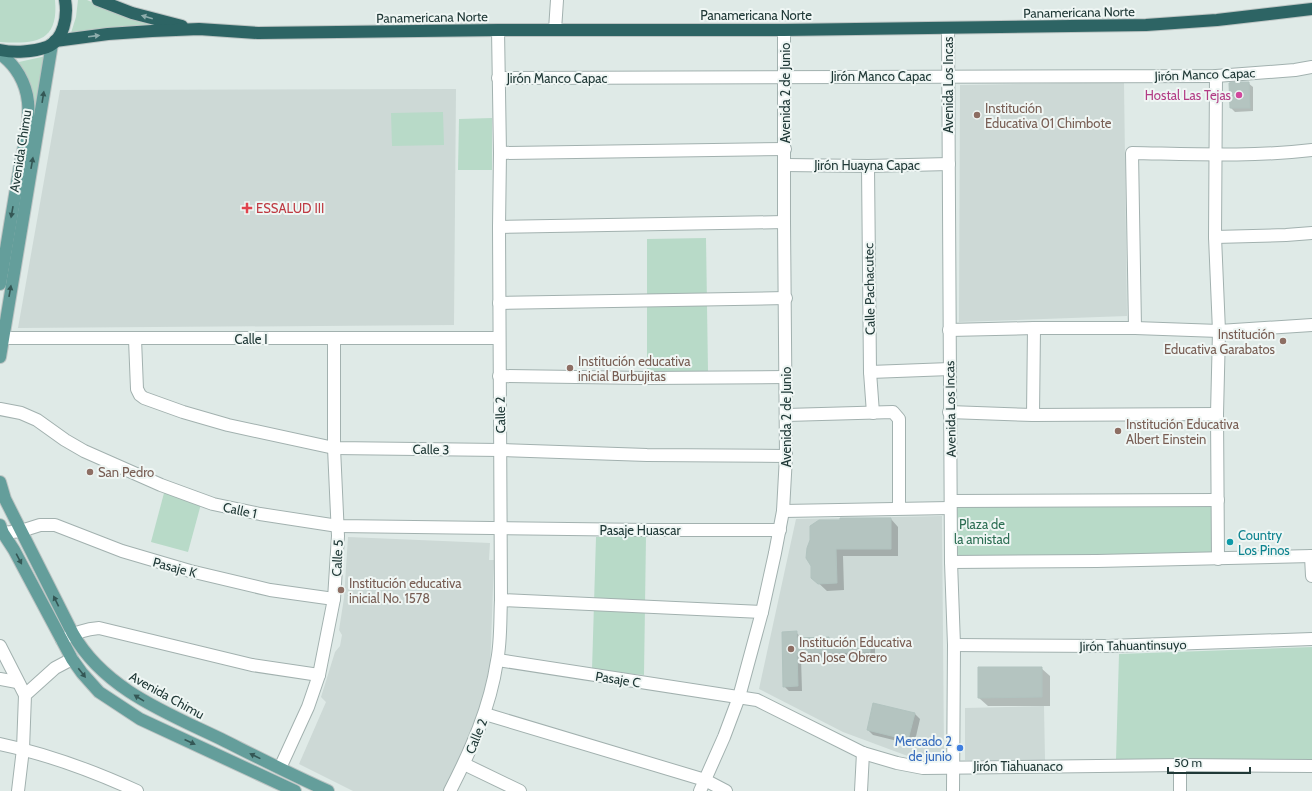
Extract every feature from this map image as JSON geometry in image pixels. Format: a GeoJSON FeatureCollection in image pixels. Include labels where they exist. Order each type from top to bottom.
{"type":"FeatureCollection","features":[{"type":"Feature","properties":{"kind":"highway"},"geometry":{"type":"LineString","coordinates":[[54,42],[62,32],[66,20],[67,8],[65,0]]}},
{"type":"Feature","properties":{"kind":"highway","name":"Panamericana Norte"},"geometry":{"type":"LineString","coordinates":[[98,0],[132,13],[199,29]]}},
{"type":"Feature","properties":{"kind":"highway","name":"Panamericana Norte"},"geometry":{"type":"LineString","coordinates":[[0,50],[29,51],[48,47],[54,42],[123,33],[199,29],[258,33],[498,30],[784,30],[1146,25],[1217,20],[1312,9]]}},
{"type":"Feature","properties":{"kind":"main road","name":"Avenida Chimu"},"geometry":{"type":"LineString","coordinates":[[0,357],[1,338],[54,42]]}},
{"type":"Feature","properties":{"kind":"main road","name":"Avenida Chimu"},"geometry":{"type":"LineString","coordinates":[[0,54],[17,70],[26,90],[28,103],[26,133],[0,284]]}},
{"type":"Feature","properties":{"kind":"main road","name":"Avenida Chimu"},"geometry":{"type":"LineString","coordinates":[[0,482],[5,499],[73,634],[78,643],[106,674],[125,689],[149,704],[298,778],[328,791]]}},
{"type":"Feature","properties":{"kind":"main road"},"geometry":{"type":"LineString","coordinates":[[1,530],[14,550],[72,659],[99,692],[140,719],[294,791]]}},
{"type":"Feature","properties":{"kind":"street"},"geometry":{"type":"LineString","coordinates":[[555,30],[557,0]]}},
{"type":"Feature","properties":{"kind":"street","name":"Avenida Los Incas"},"geometry":{"type":"LineString","coordinates":[[948,28],[949,412],[951,562],[954,645],[953,791]]}},
{"type":"Feature","properties":{"kind":"street","name":"Calle 2"},"geometry":{"type":"LineString","coordinates":[[450,791],[476,738],[485,714],[498,660],[501,600],[499,376],[500,153],[498,30]]}},
{"type":"Feature","properties":{"kind":"street","name":"Avenida 2 de Junio"},"geometry":{"type":"LineString","coordinates":[[702,786],[724,737],[739,697],[762,612],[783,511],[786,456],[784,30]]}},
{"type":"Feature","properties":{"kind":"street","name":"Jirón Manco Capac"},"geometry":{"type":"LineString","coordinates":[[498,78],[1216,76],[1295,70],[1312,67]]}},
{"type":"Feature","properties":{"kind":"street"},"geometry":{"type":"LineString","coordinates":[[1216,76],[1215,237],[1219,331],[1217,414],[1218,559]]}},
{"type":"Feature","properties":{"kind":"street"},"geometry":{"type":"LineString","coordinates":[[500,153],[785,149]]}},
{"type":"Feature","properties":{"kind":"street"},"geometry":{"type":"LineString","coordinates":[[1134,328],[1132,153],[1289,153],[1312,150]]}},
{"type":"Feature","properties":{"kind":"street","name":"Jirón Huayna Capac"},"geometry":{"type":"LineString","coordinates":[[785,165],[868,166],[949,164]]}},
{"type":"Feature","properties":{"kind":"street","name":"Calle Pachacutec"},"geometry":{"type":"LineString","coordinates":[[868,166],[870,372],[873,413]]}},
{"type":"Feature","properties":{"kind":"street"},"geometry":{"type":"LineString","coordinates":[[499,227],[784,222]]}},
{"type":"Feature","properties":{"kind":"street"},"geometry":{"type":"LineString","coordinates":[[1215,237],[1312,233]]}},
{"type":"Feature","properties":{"kind":"street"},"geometry":{"type":"LineString","coordinates":[[499,304],[786,298]]}},
{"type":"Feature","properties":{"kind":"street"},"geometry":{"type":"LineString","coordinates":[[949,330],[1134,328],[1219,331],[1312,325]]}},
{"type":"Feature","properties":{"kind":"street"},"geometry":{"type":"LineString","coordinates":[[1033,414],[1034,328]]}},
{"type":"Feature","properties":{"kind":"street","name":"Calle I"},"geometry":{"type":"LineString","coordinates":[[1,338],[499,338]]}},
{"type":"Feature","properties":{"kind":"street","name":"Calle 3"},"geometry":{"type":"LineString","coordinates":[[135,339],[137,390],[144,398],[183,412],[228,424],[334,448],[500,450],[647,455],[786,456]]}},
{"type":"Feature","properties":{"kind":"street","name":"Calle 5"},"geometry":{"type":"LineString","coordinates":[[280,768],[308,707],[319,675],[334,599],[338,526],[334,448],[334,339]]}},
{"type":"Feature","properties":{"kind":"street"},"geometry":{"type":"LineString","coordinates":[[870,372],[950,369]]}},
{"type":"Feature","properties":{"kind":"street"},"geometry":{"type":"LineString","coordinates":[[499,376],[645,378],[786,377]]}},
{"type":"Feature","properties":{"kind":"street","name":"Calle 1"},"geometry":{"type":"LineString","coordinates":[[0,408],[21,413],[37,420],[65,440],[84,451],[161,485],[213,504],[260,514],[338,526],[500,528]]}},
{"type":"Feature","properties":{"kind":"street"},"geometry":{"type":"LineString","coordinates":[[786,415],[893,412],[899,419],[899,508]]}},
{"type":"Feature","properties":{"kind":"street"},"geometry":{"type":"LineString","coordinates":[[949,412],[1033,414],[1217,414]]}},
{"type":"Feature","properties":{"kind":"street"},"geometry":{"type":"LineString","coordinates":[[783,511],[899,508],[951,504],[1218,500]]}},
{"type":"Feature","properties":{"kind":"street","name":"Pasaje K"},"geometry":{"type":"LineString","coordinates":[[1,530],[21,531],[40,525],[55,525],[122,551],[190,571],[270,590],[334,599]]}},
{"type":"Feature","properties":{"kind":"street","name":"Pasaje Huascar"},"geometry":{"type":"LineString","coordinates":[[500,528],[780,530]]}},
{"type":"Feature","properties":{"kind":"street"},"geometry":{"type":"LineString","coordinates":[[951,562],[1218,559],[1311,556],[1312,576]]}},
{"type":"Feature","properties":{"kind":"street"},"geometry":{"type":"LineString","coordinates":[[501,600],[762,612]]}},
{"type":"Feature","properties":{"kind":"street"},"geometry":{"type":"LineString","coordinates":[[62,640],[86,629],[99,628],[252,665],[319,675]]}},
{"type":"Feature","properties":{"kind":"street","name":"Jirón Tahuantinsuyo"},"geometry":{"type":"LineString","coordinates":[[954,645],[1108,646],[1312,639]]}},
{"type":"Feature","properties":{"kind":"street"},"geometry":{"type":"LineString","coordinates":[[0,646],[17,682],[25,695],[23,749],[18,791]]}},
{"type":"Feature","properties":{"kind":"street"},"geometry":{"type":"LineString","coordinates":[[25,695],[55,668],[72,659]]}},
{"type":"Feature","properties":{"kind":"street","name":"Pasaje C"},"geometry":{"type":"LineString","coordinates":[[498,660],[739,697]]}},
{"type":"Feature","properties":{"kind":"street"},"geometry":{"type":"LineString","coordinates":[[0,679],[17,682]]}},
{"type":"Feature","properties":{"kind":"street","name":"Jirón Tiahuanaco"},"geometry":{"type":"LineString","coordinates":[[739,697],[757,700],[863,753],[897,763],[923,768],[1180,765],[1312,766]]}},
{"type":"Feature","properties":{"kind":"street"},"geometry":{"type":"LineString","coordinates":[[485,714],[702,786],[726,791]]}},
{"type":"Feature","properties":{"kind":"street"},"geometry":{"type":"LineString","coordinates":[[0,744],[23,749],[74,765],[137,791]]}},
{"type":"Feature","properties":{"kind":"street"},"geometry":{"type":"LineString","coordinates":[[861,791],[863,753]]}},
{"type":"Feature","properties":{"kind":"street"},"geometry":{"type":"LineString","coordinates":[[464,764],[520,791]]}},
{"type":"Feature","properties":{"kind":"street"},"geometry":{"type":"LineString","coordinates":[[1180,765],[1180,791]]}},
{"type":"Feature","properties":{"kind":"street"},"geometry":{"type":"LineString","coordinates":[[294,791],[298,778]]}},
{"type":"Feature","properties":{"kind":"shaded area"},"geometry":{"type":"Polygon","coordinates":[[[1124,82],[1127,316],[959,322],[960,85],[1124,82]]]}},
{"type":"Feature","properties":{"kind":"shaded area","name":"ESSALUD III"},"geometry":{"type":"Polygon","coordinates":[[[456,89],[454,325],[18,328],[60,90],[456,89]]]}},
{"type":"Feature","properties":{"kind":"shaded area"},"geometry":{"type":"Polygon","coordinates":[[[942,516],[944,757],[913,758],[843,732],[759,689],[796,519],[942,516]]]}},
{"type":"Feature","properties":{"kind":"shaded area"},"geometry":{"type":"Polygon","coordinates":[[[348,537],[490,543],[489,560],[494,560],[490,671],[476,722],[445,791],[353,791],[299,764],[326,702],[321,697],[335,652],[340,646],[342,635],[339,630],[344,598],[348,537]]]}},
{"type":"Feature","properties":{"kind":"shaded area"},"geometry":{"type":"Polygon","coordinates":[[[1044,706],[1045,760],[965,760],[965,708],[1044,706]]]}},
{"type":"Feature","properties":{"kind":"green space"},"geometry":{"type":"Polygon","coordinates":[[[0,0],[55,0],[53,25],[48,33],[42,38],[33,41],[12,43],[0,42],[0,0]]]}},
{"type":"Feature","properties":{"kind":"green space"},"geometry":{"type":"Polygon","coordinates":[[[78,0],[87,0],[140,22],[160,26],[71,33],[76,17],[78,0]]]}},
{"type":"Feature","properties":{"kind":"green space"},"geometry":{"type":"Polygon","coordinates":[[[46,56],[35,127],[19,62],[46,56]]]}},
{"type":"Feature","properties":{"kind":"green space"},"geometry":{"type":"Polygon","coordinates":[[[443,112],[444,145],[392,146],[391,113],[443,112]]]}},
{"type":"Feature","properties":{"kind":"green space"},"geometry":{"type":"Polygon","coordinates":[[[492,118],[492,170],[458,170],[459,119],[492,118]]]}},
{"type":"Feature","properties":{"kind":"green space"},"geometry":{"type":"Polygon","coordinates":[[[706,238],[708,371],[647,372],[647,239],[706,238]]]}},
{"type":"Feature","properties":{"kind":"green space"},"geometry":{"type":"Polygon","coordinates":[[[164,493],[201,504],[188,552],[151,542],[164,493]]]}},
{"type":"Feature","properties":{"kind":"green space","name":"Plaza de la amistad"},"geometry":{"type":"Polygon","coordinates":[[[1218,500],[1218,559],[951,562],[951,501],[1218,500]]]}},
{"type":"Feature","properties":{"kind":"green space"},"geometry":{"type":"Polygon","coordinates":[[[646,536],[644,675],[592,670],[596,537],[646,536]]]}},
{"type":"Feature","properties":{"kind":"green space"},"geometry":{"type":"Polygon","coordinates":[[[1312,647],[1312,759],[1116,760],[1119,654],[1312,647]]]}},
{"type":"Feature","properties":{"kind":"building","name":"Hostal Las Tejas"},"geometry":{"type":"Polygon","coordinates":[[[1249,82],[1250,108],[1230,108],[1229,83],[1249,82]]]}},
{"type":"Feature","properties":{"kind":"building"},"geometry":{"type":"Polygon","coordinates":[[[840,518],[891,518],[891,549],[836,549],[837,583],[818,584],[811,578],[811,566],[806,558],[810,540],[810,526],[819,520],[840,520],[840,518]]]}},
{"type":"Feature","properties":{"kind":"building"},"geometry":{"type":"Polygon","coordinates":[[[797,631],[797,638],[829,637],[829,640],[870,639],[870,652],[797,653],[798,686],[783,687],[782,632],[797,631]]]}},
{"type":"Feature","properties":{"kind":"building"},"geometry":{"type":"Polygon","coordinates":[[[978,667],[1042,667],[1042,697],[978,698],[978,667]]]}},
{"type":"Feature","properties":{"kind":"building"},"geometry":{"type":"Polygon","coordinates":[[[873,703],[915,713],[908,740],[867,730],[873,703]]]}},
{"type":"Feature","properties":{"kind":"place","name":"Hostal Las Tejas"},"geometry":{"type":"Point","coordinates":[1239,95]}},
{"type":"Feature","properties":{"kind":"place","name":"Institución Educativa 01 Chimbote"},"geometry":{"type":"Point","coordinates":[977,115]}},
{"type":"Feature","properties":{"kind":"place","name":"ESSALUD III"},"geometry":{"type":"Point","coordinates":[247,208]}},
{"type":"Feature","properties":{"kind":"place","name":"Institución Educativa Garabatos"},"geometry":{"type":"Point","coordinates":[1283,341]}},
{"type":"Feature","properties":{"kind":"place","name":"Institución educativa inicial Burbujitas"},"geometry":{"type":"Point","coordinates":[570,368]}},
{"type":"Feature","properties":{"kind":"place","name":"Institución Educativa Albert Einstein"},"geometry":{"type":"Point","coordinates":[1118,431]}},
{"type":"Feature","properties":{"kind":"place","name":"San Pedro"},"geometry":{"type":"Point","coordinates":[90,472]}},
{"type":"Feature","properties":{"kind":"place","name":"Country Los Pinos"},"geometry":{"type":"Point","coordinates":[1230,542]}},
{"type":"Feature","properties":{"kind":"place","name":"Institución educativa inicial No. 1578"},"geometry":{"type":"Point","coordinates":[341,590]}},
{"type":"Feature","properties":{"kind":"place","name":"Institución Educativa San Jose Obrero"},"geometry":{"type":"Point","coordinates":[791,649]}},
{"type":"Feature","properties":{"kind":"place","name":"Mercado 2 de junio"},"geometry":{"type":"Point","coordinates":[960,748]}}]}
